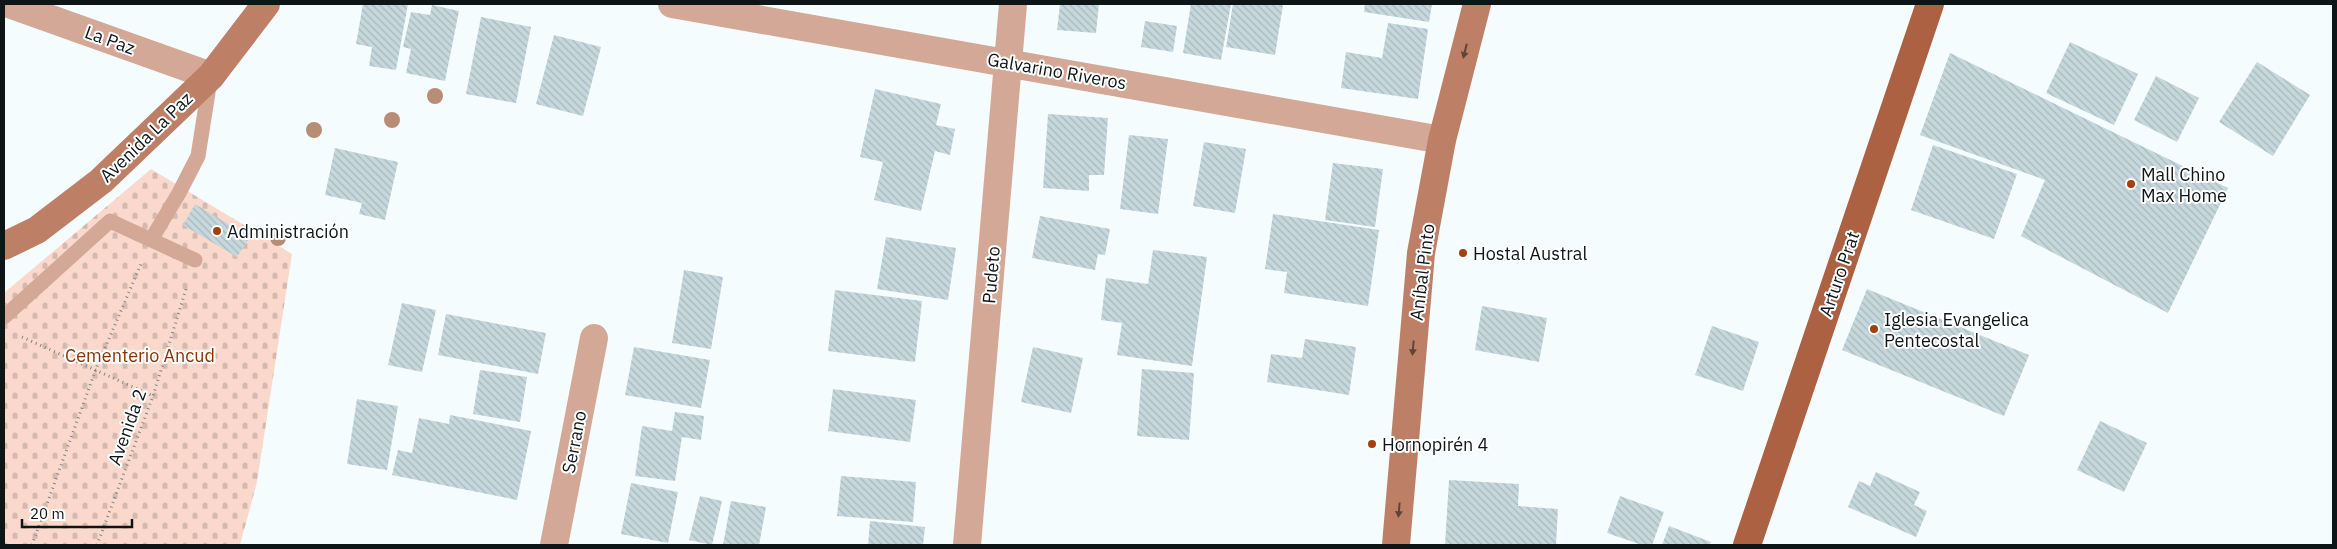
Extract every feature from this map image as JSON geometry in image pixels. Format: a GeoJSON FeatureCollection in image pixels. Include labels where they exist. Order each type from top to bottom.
{"type":"FeatureCollection","features":[{"type":"Feature","properties":{"kind":"main road","name":"Arturo Prat"},"geometry":{"type":"LineString","coordinates":[[1747,545],[1930,4]]}},
{"type":"Feature","properties":{"kind":"street","name":"La Paz"},"geometry":{"type":"LineString","coordinates":[[9,4],[211,76]]}},
{"type":"Feature","properties":{"kind":"street","name":"Avenida La Paz"},"geometry":{"type":"LineString","coordinates":[[4,246],[38,230],[101,181],[211,76],[266,4]]}},
{"type":"Feature","properties":{"kind":"street","name":"Galvarino Riveros"},"geometry":{"type":"LineString","coordinates":[[672,4],[1442,140]]}},
{"type":"Feature","properties":{"kind":"street","name":"Pudeto"},"geometry":{"type":"LineString","coordinates":[[967,545],[1013,4]]}},
{"type":"Feature","properties":{"kind":"street","name":"Aníbal Pinto"},"geometry":{"type":"LineString","coordinates":[[1396,545],[1422,253],[1442,140],[1477,4]]}},
{"type":"Feature","properties":{"kind":"street","name":"Serrano"},"geometry":{"type":"LineString","coordinates":[[554,545],[594,338]]}},
{"type":"Feature","properties":{"kind":"lane"},"geometry":{"type":"LineString","coordinates":[[151,240],[198,156],[211,76]]}},
{"type":"Feature","properties":{"kind":"lane"},"geometry":{"type":"LineString","coordinates":[[4,317],[110,221],[195,260]]}},
{"type":"Feature","properties":{"kind":"path"},"geometry":{"type":"LineString","coordinates":[[32,545],[96,369],[151,240]]}},
{"type":"Feature","properties":{"kind":"path","name":"Avenida 2"},"geometry":{"type":"LineString","coordinates":[[97,545],[154,396],[195,260]]}},
{"type":"Feature","properties":{"kind":"path"},"geometry":{"type":"LineString","coordinates":[[20,337],[154,396]]}},
{"type":"Feature","properties":{"kind":"green space","name":"Cementerio Ancud"},"geometry":{"type":"Polygon","coordinates":[[[151,169],[292,254],[257,482],[240,545],[4,545],[4,293],[151,169]]]}},
{"type":"Feature","properties":{"kind":"building"},"geometry":{"type":"Polygon","coordinates":[[[363,4],[408,4],[396,70],[369,66],[372,47],[356,44],[363,4]]]}},
{"type":"Feature","properties":{"kind":"building"},"geometry":{"type":"Polygon","coordinates":[[[1060,4],[1099,4],[1096,33],[1057,30],[1060,4]]]}},
{"type":"Feature","properties":{"kind":"building"},"geometry":{"type":"Polygon","coordinates":[[[1191,4],[1231,4],[1221,60],[1183,53],[1191,4]]]}},
{"type":"Feature","properties":{"kind":"building"},"geometry":{"type":"Polygon","coordinates":[[[1233,4],[1283,5],[1275,55],[1226,47],[1233,4]]]}},
{"type":"Feature","properties":{"kind":"building"},"geometry":{"type":"Polygon","coordinates":[[[1365,4],[1432,4],[1429,22],[1364,12],[1365,4]]]}},
{"type":"Feature","properties":{"kind":"building"},"geometry":{"type":"Polygon","coordinates":[[[432,5],[459,11],[445,81],[406,73],[411,49],[403,47],[411,12],[430,15],[432,5]]]}},
{"type":"Feature","properties":{"kind":"building"},"geometry":{"type":"Polygon","coordinates":[[[481,17],[531,27],[516,103],[466,94],[481,17]]]}},
{"type":"Feature","properties":{"kind":"building"},"geometry":{"type":"Polygon","coordinates":[[[1145,21],[1177,26],[1173,52],[1141,47],[1145,21]]]}},
{"type":"Feature","properties":{"kind":"building"},"geometry":{"type":"Polygon","coordinates":[[[1388,23],[1428,29],[1418,99],[1341,88],[1346,52],[1382,58],[1388,23]]]}},
{"type":"Feature","properties":{"kind":"building"},"geometry":{"type":"Polygon","coordinates":[[[554,35],[601,47],[583,116],[536,104],[554,35]]]}},
{"type":"Feature","properties":{"kind":"building"},"geometry":{"type":"Polygon","coordinates":[[[2070,42],[2138,74],[2114,125],[2046,93],[2070,42]]]}},
{"type":"Feature","properties":{"kind":"building","name":"Mall Chino Max Home"},"geometry":{"type":"Polygon","coordinates":[[[1950,53],[2228,188],[2168,313],[2021,236],[2045,180],[1920,135],[1950,53]]]}},
{"type":"Feature","properties":{"kind":"building"},"geometry":{"type":"Polygon","coordinates":[[[2257,62],[2310,95],[2273,156],[2219,122],[2257,62]]]}},
{"type":"Feature","properties":{"kind":"building"},"geometry":{"type":"Polygon","coordinates":[[[2156,76],[2199,98],[2177,142],[2134,120],[2156,76]]]}},
{"type":"Feature","properties":{"kind":"building"},"geometry":{"type":"Polygon","coordinates":[[[875,89],[941,104],[936,125],[955,129],[950,155],[935,151],[921,211],[874,200],[883,162],[860,157],[875,89]]]}},
{"type":"Feature","properties":{"kind":"building"},"geometry":{"type":"Polygon","coordinates":[[[1048,114],[1108,118],[1104,175],[1089,175],[1089,191],[1043,188],[1048,114]]]}},
{"type":"Feature","properties":{"kind":"building"},"geometry":{"type":"Polygon","coordinates":[[[1129,135],[1168,139],[1158,214],[1120,209],[1129,135]]]}},
{"type":"Feature","properties":{"kind":"building"},"geometry":{"type":"Polygon","coordinates":[[[1204,142],[1246,149],[1235,213],[1193,206],[1204,142]]]}},
{"type":"Feature","properties":{"kind":"building"},"geometry":{"type":"Polygon","coordinates":[[[1933,145],[2017,174],[1994,239],[1911,210],[1933,145]]]}},
{"type":"Feature","properties":{"kind":"building"},"geometry":{"type":"Polygon","coordinates":[[[335,148],[398,162],[385,220],[359,214],[362,203],[325,195],[335,148]]]}},
{"type":"Feature","properties":{"kind":"building"},"geometry":{"type":"Polygon","coordinates":[[[1333,163],[1383,169],[1375,227],[1325,220],[1333,163]]]}},
{"type":"Feature","properties":{"kind":"building","name":"Administración"},"geometry":{"type":"Polygon","coordinates":[[[195,204],[250,237],[237,257],[183,225],[195,204]]]}},
{"type":"Feature","properties":{"kind":"building"},"geometry":{"type":"Polygon","coordinates":[[[1273,214],[1379,230],[1368,306],[1284,293],[1287,272],[1265,269],[1273,214]]]}},
{"type":"Feature","properties":{"kind":"building"},"geometry":{"type":"Polygon","coordinates":[[[1040,216],[1110,229],[1105,255],[1098,254],[1095,270],[1032,258],[1040,216]]]}},
{"type":"Feature","properties":{"kind":"building"},"geometry":{"type":"Polygon","coordinates":[[[886,237],[956,248],[948,300],[877,289],[886,237]]]}},
{"type":"Feature","properties":{"kind":"building"},"geometry":{"type":"Polygon","coordinates":[[[1153,250],[1207,257],[1192,366],[1117,355],[1122,323],[1101,320],[1106,278],[1148,284],[1153,250]]]}},
{"type":"Feature","properties":{"kind":"building"},"geometry":{"type":"Polygon","coordinates":[[[684,270],[723,277],[711,349],[672,343],[684,270]]]}},
{"type":"Feature","properties":{"kind":"building"},"geometry":{"type":"Polygon","coordinates":[[[1867,289],[2029,355],[2004,416],[1842,350],[1867,289]]]}},
{"type":"Feature","properties":{"kind":"building"},"geometry":{"type":"Polygon","coordinates":[[[835,290],[922,301],[915,362],[828,351],[835,290]]]}},
{"type":"Feature","properties":{"kind":"building"},"geometry":{"type":"Polygon","coordinates":[[[402,303],[436,310],[422,372],[388,365],[402,303]]]}},
{"type":"Feature","properties":{"kind":"building"},"geometry":{"type":"Polygon","coordinates":[[[1482,306],[1547,318],[1539,362],[1475,350],[1482,306]]]}},
{"type":"Feature","properties":{"kind":"building"},"geometry":{"type":"Polygon","coordinates":[[[446,314],[546,333],[538,374],[438,355],[446,314]]]}},
{"type":"Feature","properties":{"kind":"building"},"geometry":{"type":"Polygon","coordinates":[[[1712,326],[1759,342],[1743,391],[1695,375],[1712,326]]]}},
{"type":"Feature","properties":{"kind":"building"},"geometry":{"type":"Polygon","coordinates":[[[1305,339],[1356,347],[1349,395],[1267,382],[1271,354],[1302,358],[1305,339]]]}},
{"type":"Feature","properties":{"kind":"building"},"geometry":{"type":"Polygon","coordinates":[[[634,347],[710,360],[701,408],[625,395],[634,347]]]}},
{"type":"Feature","properties":{"kind":"building"},"geometry":{"type":"Polygon","coordinates":[[[1033,347],[1083,358],[1071,413],[1021,402],[1033,347]]]}},
{"type":"Feature","properties":{"kind":"building"},"geometry":{"type":"Polygon","coordinates":[[[1142,369],[1194,373],[1189,440],[1137,436],[1142,369]]]}},
{"type":"Feature","properties":{"kind":"building"},"geometry":{"type":"Polygon","coordinates":[[[480,370],[527,377],[520,422],[473,414],[480,370]]]}},
{"type":"Feature","properties":{"kind":"building"},"geometry":{"type":"Polygon","coordinates":[[[833,389],[916,400],[910,442],[828,431],[833,389]]]}},
{"type":"Feature","properties":{"kind":"building"},"geometry":{"type":"Polygon","coordinates":[[[357,399],[398,406],[387,470],[347,464],[357,399]]]}},
{"type":"Feature","properties":{"kind":"building"},"geometry":{"type":"Polygon","coordinates":[[[675,412],[704,416],[701,440],[682,437],[675,481],[635,476],[642,426],[672,431],[675,412]]]}},
{"type":"Feature","properties":{"kind":"building"},"geometry":{"type":"Polygon","coordinates":[[[450,415],[531,431],[517,500],[392,475],[398,450],[412,453],[419,418],[449,424],[450,415]]]}},
{"type":"Feature","properties":{"kind":"building"},"geometry":{"type":"Polygon","coordinates":[[[2100,421],[2147,443],[2124,492],[2077,470],[2100,421]]]}},
{"type":"Feature","properties":{"kind":"building"},"geometry":{"type":"Polygon","coordinates":[[[1876,472],[1920,492],[1914,505],[1927,511],[1916,537],[1848,507],[1859,481],[1870,486],[1876,472]]]}},
{"type":"Feature","properties":{"kind":"building"},"geometry":{"type":"Polygon","coordinates":[[[841,476],[916,482],[913,522],[837,516],[841,476]]]}},
{"type":"Feature","properties":{"kind":"building"},"geometry":{"type":"Polygon","coordinates":[[[1449,480],[1519,484],[1518,506],[1558,509],[1556,545],[1445,545],[1449,480]]]}},
{"type":"Feature","properties":{"kind":"building"},"geometry":{"type":"Polygon","coordinates":[[[631,483],[678,492],[668,543],[621,534],[631,483]]]}},
{"type":"Feature","properties":{"kind":"building"},"geometry":{"type":"Polygon","coordinates":[[[700,496],[722,501],[712,545],[689,540],[700,496]]]}},
{"type":"Feature","properties":{"kind":"building"},"geometry":{"type":"Polygon","coordinates":[[[1620,496],[1664,512],[1652,545],[1642,545],[1607,533],[1620,496]]]}},
{"type":"Feature","properties":{"kind":"building"},"geometry":{"type":"Polygon","coordinates":[[[731,501],[766,507],[759,545],[723,545],[731,501]]]}},
{"type":"Feature","properties":{"kind":"building"},"geometry":{"type":"Polygon","coordinates":[[[870,521],[925,527],[923,545],[868,545],[870,521]]]}},
{"type":"Feature","properties":{"kind":"building"},"geometry":{"type":"Polygon","coordinates":[[[1669,526],[1711,542],[1709,545],[1662,545],[1669,526]]]}},
{"type":"Feature","properties":{"kind":"place","name":"Mall Chino Max Home"},"geometry":{"type":"Point","coordinates":[2131,184]}},
{"type":"Feature","properties":{"kind":"place","name":"Administración"},"geometry":{"type":"Point","coordinates":[217,231]}},
{"type":"Feature","properties":{"kind":"place","name":"Hostal Austral"},"geometry":{"type":"Point","coordinates":[1463,253]}},
{"type":"Feature","properties":{"kind":"place","name":"Iglesia Evangelica Pentecostal"},"geometry":{"type":"Point","coordinates":[1874,329]}},
{"type":"Feature","properties":{"kind":"place","name":"Hornopirén 4"},"geometry":{"type":"Point","coordinates":[1372,444]}}]}
